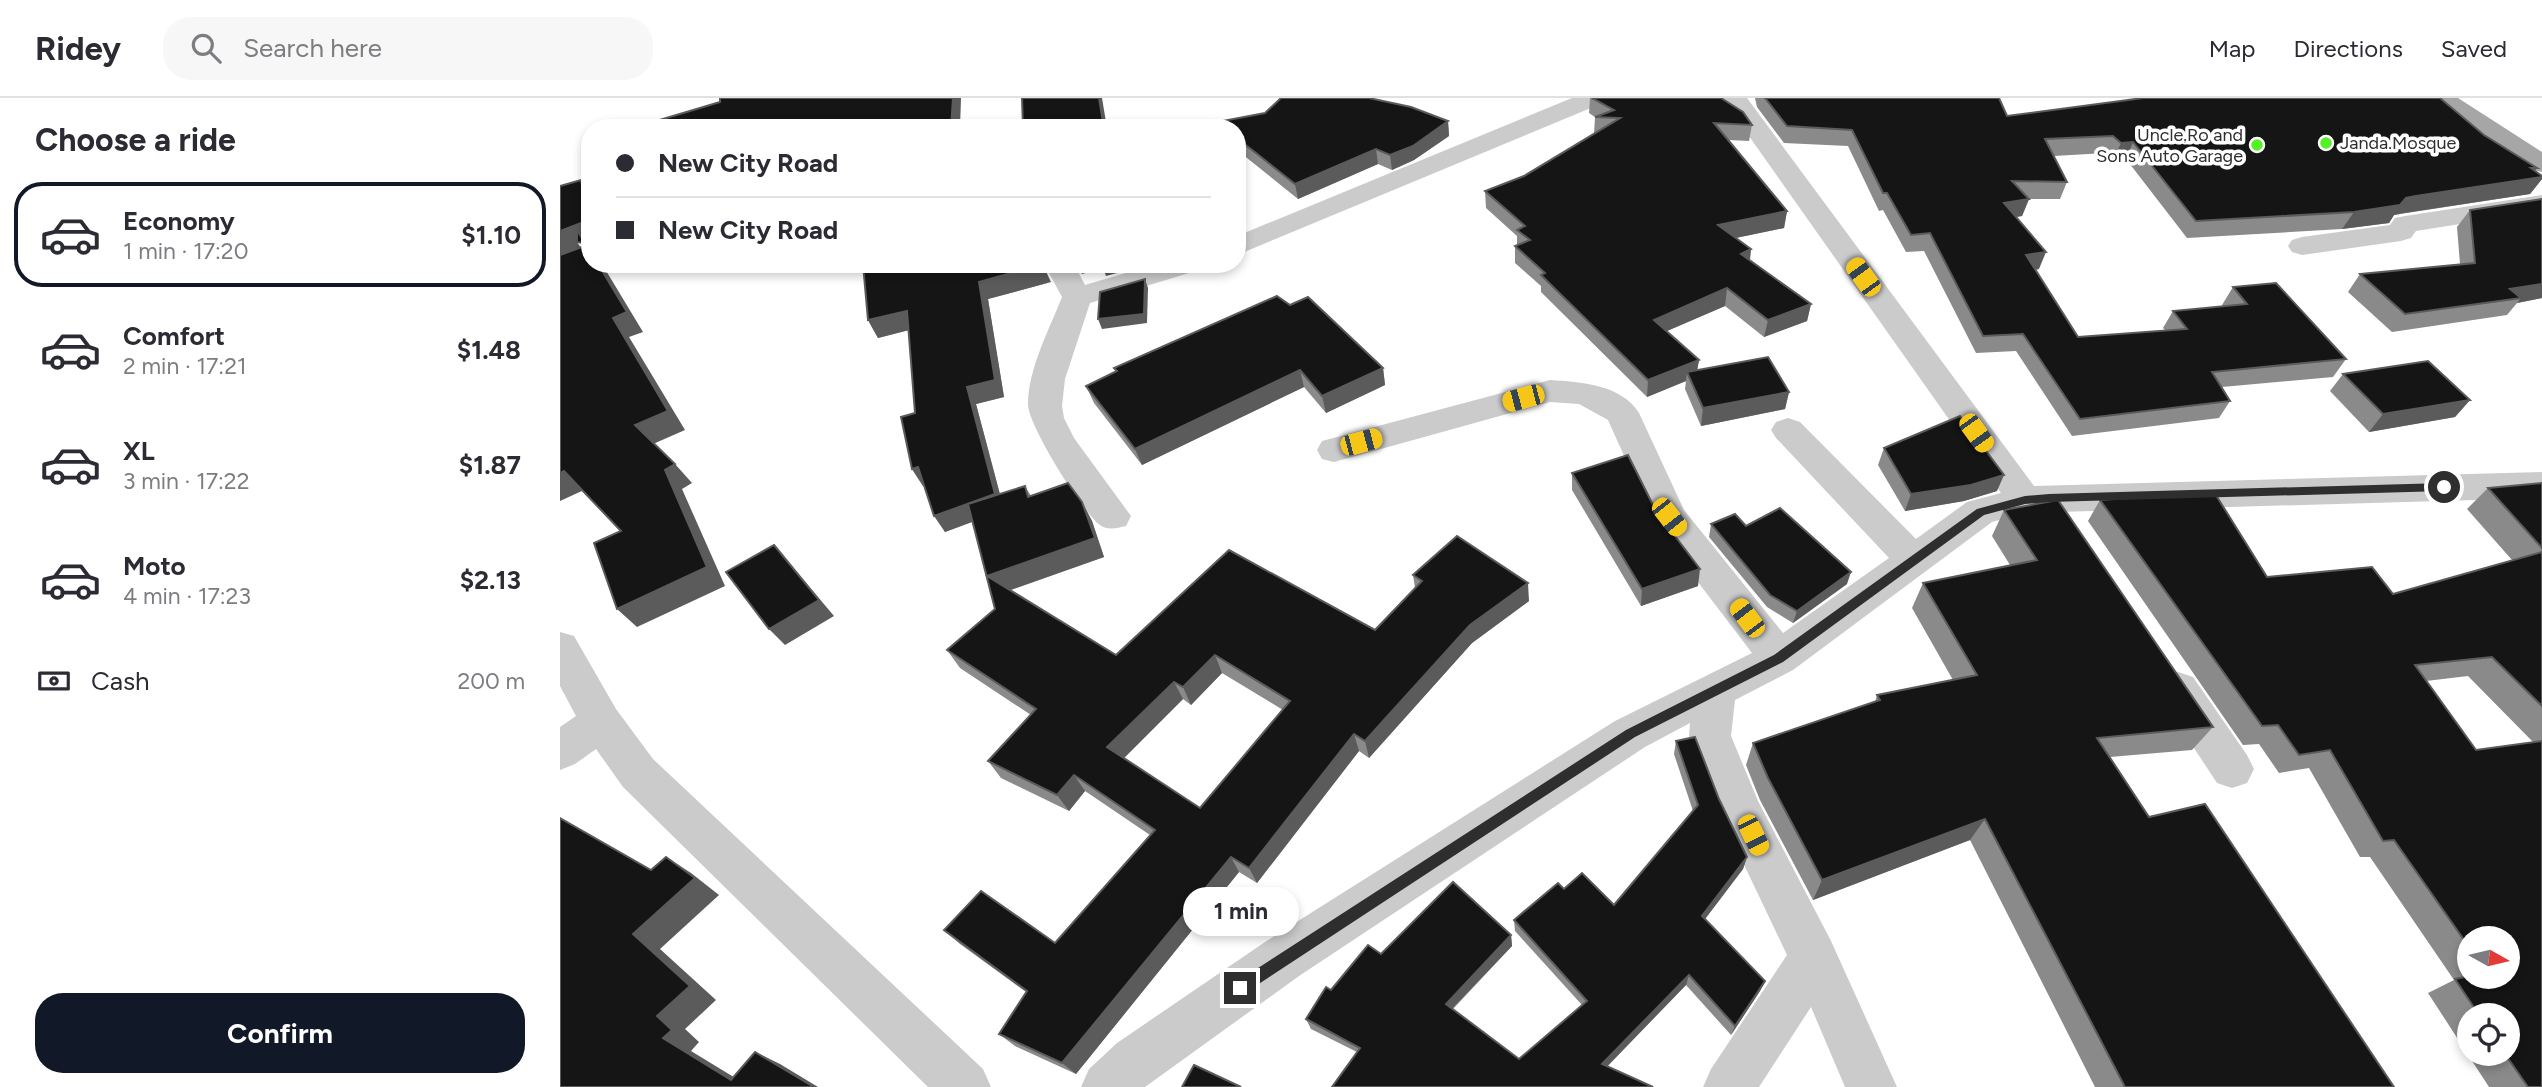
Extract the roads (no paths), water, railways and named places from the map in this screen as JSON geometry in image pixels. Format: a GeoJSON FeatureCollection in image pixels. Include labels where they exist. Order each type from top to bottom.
{"type":"FeatureCollection","features":[{"type":"Feature","properties":{"kind":"main road"},"geometry":{"type":"LineString","coordinates":[[2438,102],[2542,164]]}},
{"type":"Feature","properties":{"kind":"street"},"geometry":{"type":"LineString","coordinates":[[1246,243],[1594,98]]}},
{"type":"Feature","properties":{"kind":"street"},"geometry":{"type":"LineString","coordinates":[[1734,98],[2037,499],[2072,532]]}},
{"type":"Feature","properties":{"kind":"street"},"geometry":{"type":"LineString","coordinates":[[2302,246],[2401,232],[2404,224],[2542,204]]}},
{"type":"Feature","properties":{"kind":"street"},"geometry":{"type":"LineString","coordinates":[[1064,273],[1077,297],[1054,360],[1044,408],[1057,439],[1113,516]]}},
{"type":"Feature","properties":{"kind":"street"},"geometry":{"type":"LineString","coordinates":[[1077,297],[1158,273]]}},
{"type":"Feature","properties":{"kind":"street"},"geometry":{"type":"LineString","coordinates":[[1335,450],[1550,391],[1583,393],[1602,400],[1622,413],[1669,517],[1779,658]]}},
{"type":"Feature","properties":{"kind":"street"},"geometry":{"type":"LineString","coordinates":[[1788,430],[1913,560]]}},
{"type":"Feature","properties":{"kind":"street"},"geometry":{"type":"LineString","coordinates":[[1107,1087],[1135,1061],[1294,951],[1630,734],[1779,658],[1980,512],[2037,499],[2537,490]]}},
{"type":"Feature","properties":{"kind":"street"},"geometry":{"type":"LineString","coordinates":[[560,648],[601,722],[638,773],[965,1087]]}},
{"type":"Feature","properties":{"kind":"street"},"geometry":{"type":"LineString","coordinates":[[2155,656],[2231,769]]}},
{"type":"Feature","properties":{"kind":"street"},"geometry":{"type":"LineString","coordinates":[[1715,693],[1710,736],[1741,810],[1814,958],[1871,1087]]}},
{"type":"Feature","properties":{"kind":"street"},"geometry":{"type":"LineString","coordinates":[[560,751],[601,722]]}},
{"type":"Feature","properties":{"kind":"street"},"geometry":{"type":"LineString","coordinates":[[1729,1087],[1814,958]]}},
{"type":"Feature","properties":{"kind":"place","name":"Janda.Mosque"},"geometry":{"type":"Point","coordinates":[2326,143]}},
{"type":"Feature","properties":{"kind":"place","name":"Uncle.Ro and Sons Auto Garage"},"geometry":{"type":"Point","coordinates":[2257,145]}}]}
